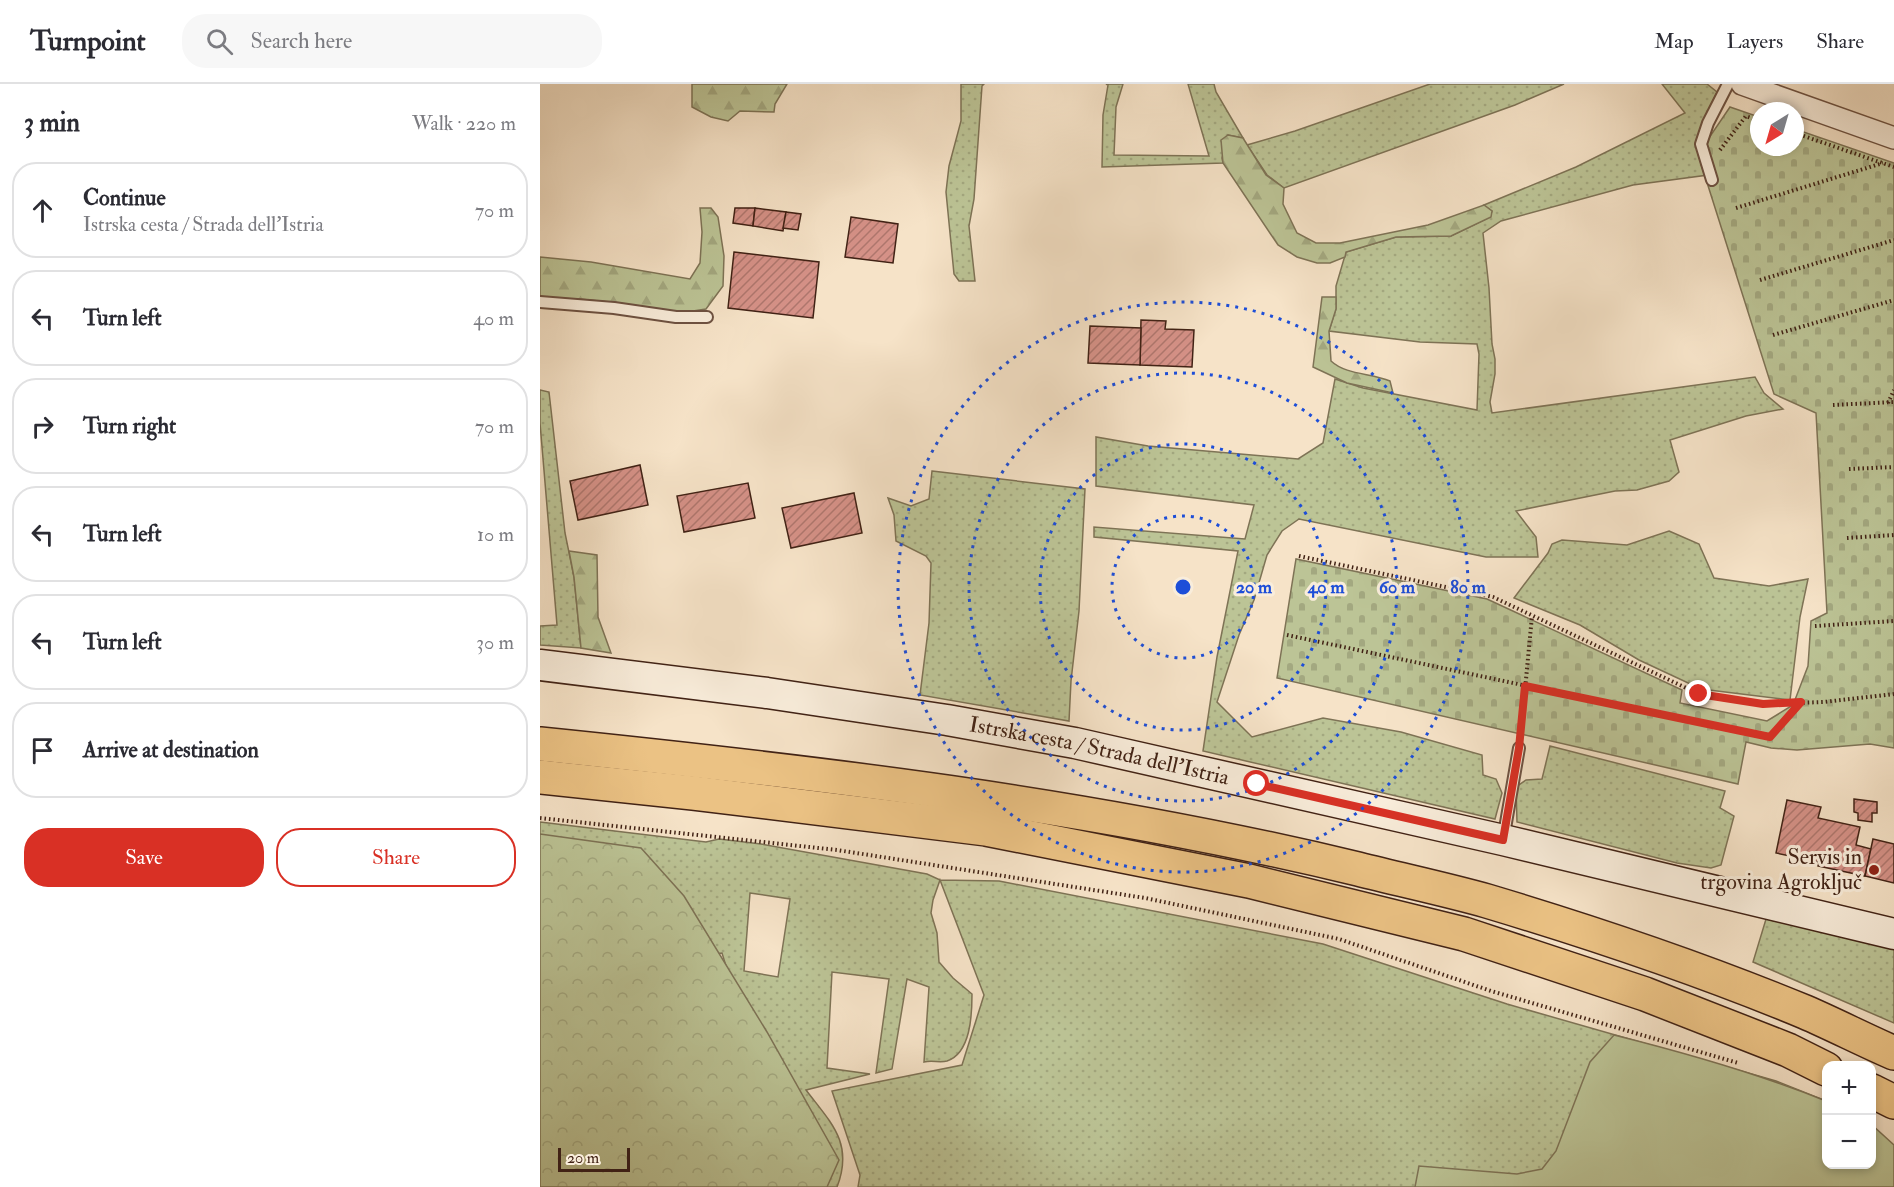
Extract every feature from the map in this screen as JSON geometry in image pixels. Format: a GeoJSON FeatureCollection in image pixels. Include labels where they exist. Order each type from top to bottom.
{"type":"FeatureCollection","features":[{"type":"Feature","properties":{"kind":"highway"},"geometry":{"type":"LineString","coordinates":[[540,744],[707,761],[995,798],[1133,821],[1279,850],[1483,900],[1634,947],[1804,1012],[1894,1053]]}},
{"type":"Feature","properties":{"kind":"highway"},"geometry":{"type":"LineString","coordinates":[[540,777],[705,794],[986,830],[1249,881],[1464,934],[1645,994],[1788,1050],[1822,1067]]}},
{"type":"Feature","properties":{"kind":"highway"},"geometry":{"type":"LineString","coordinates":[[1876,1093],[1894,1102]]}},
{"type":"Feature","properties":{"kind":"street"},"geometry":{"type":"LineString","coordinates":[[1742,84],[1894,138]]}},
{"type":"Feature","properties":{"kind":"street","name":"Istrska cesta / Strada dell'Istria"},"geometry":{"type":"LineString","coordinates":[[540,665],[767,693],[1017,732],[1503,840],[1894,934]]}},
{"type":"Feature","properties":{"kind":"lane"},"geometry":{"type":"LineString","coordinates":[[1712,180],[1701,144],[1708,123],[1728,84]]}},
{"type":"Feature","properties":{"kind":"lane"},"geometry":{"type":"LineString","coordinates":[[540,302],[614,308],[676,317],[707,317]]}},
{"type":"Feature","properties":{"kind":"lane"},"geometry":{"type":"LineString","coordinates":[[1503,840],[1519,748]]}},
{"type":"Feature","properties":{"kind":"path"},"geometry":{"type":"LineString","coordinates":[[1708,167],[1746,116],[1750,118]]}},
{"type":"Feature","properties":{"kind":"path"},"geometry":{"type":"LineString","coordinates":[[1804,136],[1894,167]]}},
{"type":"Feature","properties":{"kind":"path"},"geometry":{"type":"LineString","coordinates":[[1736,208],[1883,163]]}},
{"type":"Feature","properties":{"kind":"path"},"geometry":{"type":"LineString","coordinates":[[1760,280],[1894,240]]}},
{"type":"Feature","properties":{"kind":"path"},"geometry":{"type":"LineString","coordinates":[[1773,335],[1894,300]]}},
{"type":"Feature","properties":{"kind":"path"},"geometry":{"type":"LineString","coordinates":[[1888,403],[1894,390]]}},
{"type":"Feature","properties":{"kind":"path"},"geometry":{"type":"LineString","coordinates":[[1833,405],[1894,402]]}},
{"type":"Feature","properties":{"kind":"path"},"geometry":{"type":"LineString","coordinates":[[1849,469],[1894,467]]}},
{"type":"Feature","properties":{"kind":"path"},"geometry":{"type":"LineString","coordinates":[[1846,538],[1894,535]]}},
{"type":"Feature","properties":{"kind":"path"},"geometry":{"type":"LineString","coordinates":[[1299,556],[1493,597],[1699,694],[1763,704],[1894,694]]}},
{"type":"Feature","properties":{"kind":"path"},"geometry":{"type":"LineString","coordinates":[[1519,748],[1532,616]]}},
{"type":"Feature","properties":{"kind":"path"},"geometry":{"type":"LineString","coordinates":[[1815,626],[1894,621]]}},
{"type":"Feature","properties":{"kind":"path"},"geometry":{"type":"LineString","coordinates":[[1287,635],[1770,737],[1801,702]]}},
{"type":"Feature","properties":{"kind":"path"},"geometry":{"type":"LineString","coordinates":[[540,819],[837,850],[1145,898],[1339,939],[1491,991],[1743,1064]]}},
{"type":"Feature","properties":{"kind":"green space"},"geometry":{"type":"Polygon","coordinates":[[[692,84],[787,84],[775,104],[774,112],[740,111],[728,121],[711,117],[692,107],[692,84]]]}},
{"type":"Feature","properties":{"kind":"green space"},"geometry":{"type":"Polygon","coordinates":[[[961,84],[984,84],[982,86],[974,199],[969,226],[975,281],[959,281],[954,274],[946,192],[949,166],[961,121],[961,84]]]}},
{"type":"Feature","properties":{"kind":"green space"},"geometry":{"type":"Polygon","coordinates":[[[1106,84],[1123,84],[1116,107],[1114,155],[1209,156],[1188,84],[1214,84],[1216,92],[1243,138],[1228,135],[1222,158],[1223,163],[1102,167],[1103,115],[1108,85],[1106,84]]]}},
{"type":"Feature","properties":{"kind":"green space"},"geometry":{"type":"Polygon","coordinates":[[[1430,84],[1564,84],[1515,105],[1284,188],[1267,175],[1247,145],[1295,131],[1430,84]]]}},
{"type":"Feature","properties":{"kind":"green space"},"geometry":{"type":"Polygon","coordinates":[[[1662,84],[1707,84],[1717,92],[1704,119],[1708,175],[1633,185],[1501,221],[1483,233],[1495,359],[1490,402],[1492,413],[1755,377],[1764,393],[1783,409],[1746,416],[1670,440],[1679,472],[1669,481],[1637,490],[1615,491],[1516,511],[1536,537],[1538,557],[1486,557],[1299,519],[1282,531],[1267,555],[1254,600],[1239,635],[1217,702],[1252,737],[1323,718],[1401,732],[1482,755],[1483,775],[1496,779],[1502,793],[1495,819],[1203,751],[1217,657],[1238,551],[1094,537],[1094,527],[1245,539],[1254,505],[1096,486],[1096,437],[1148,446],[1298,459],[1323,443],[1335,379],[1363,388],[1477,410],[1479,354],[1477,344],[1420,342],[1329,331],[1336,309],[1336,286],[1346,252],[1396,237],[1451,236],[1490,217],[1492,211],[1484,205],[1576,167],[1685,113],[1662,84]]]}},
{"type":"Feature","properties":{"kind":"green space"},"geometry":{"type":"Polygon","coordinates":[[[1730,107],[1750,114],[1750,156],[1804,156],[1804,132],[1894,163],[1894,748],[1870,744],[1797,750],[1771,748],[1746,742],[1738,784],[1277,678],[1296,559],[1487,599],[1682,690],[1680,703],[1767,721],[1793,705],[1808,666],[1811,621],[1827,613],[1816,413],[1774,394],[1698,154],[1730,107]]]}},
{"type":"Feature","properties":{"kind":"green space"},"geometry":{"type":"Polygon","coordinates":[[[1228,135],[1243,138],[1266,175],[1284,188],[1283,204],[1297,233],[1316,243],[1340,243],[1428,225],[1484,205],[1492,211],[1491,217],[1451,236],[1396,237],[1346,252],[1345,257],[1330,263],[1317,263],[1297,257],[1278,245],[1223,163],[1221,140],[1228,135]]]}},
{"type":"Feature","properties":{"kind":"green space"},"geometry":{"type":"Polygon","coordinates":[[[700,208],[711,208],[718,217],[724,256],[723,286],[706,309],[680,313],[619,303],[579,299],[555,300],[540,296],[540,257],[591,262],[690,279],[700,263],[702,232],[700,208]]]}},
{"type":"Feature","properties":{"kind":"green space"},"geometry":{"type":"Polygon","coordinates":[[[1322,297],[1336,297],[1336,309],[1329,331],[1331,361],[1344,369],[1390,381],[1393,393],[1347,383],[1313,367],[1322,297]]]}},
{"type":"Feature","properties":{"kind":"green space"},"geometry":{"type":"Polygon","coordinates":[[[540,390],[549,392],[565,533],[574,577],[581,648],[540,645],[540,626],[557,625],[540,423],[540,390]]]}},
{"type":"Feature","properties":{"kind":"green space"},"geometry":{"type":"Polygon","coordinates":[[[932,471],[1085,489],[1079,611],[1069,721],[920,695],[929,623],[931,563],[926,556],[896,541],[894,515],[888,498],[911,506],[929,499],[932,471]]]}},
{"type":"Feature","properties":{"kind":"green space"},"geometry":{"type":"Polygon","coordinates":[[[1669,531],[1699,544],[1714,578],[1769,586],[1808,579],[1800,617],[1790,700],[1701,689],[1639,660],[1580,625],[1514,598],[1548,553],[1552,544],[1562,540],[1627,545],[1669,531]]]}},
{"type":"Feature","properties":{"kind":"green space"},"geometry":{"type":"Polygon","coordinates":[[[569,551],[597,555],[598,617],[611,653],[581,648],[569,551]]]}},
{"type":"Feature","properties":{"kind":"green space"},"geometry":{"type":"Polygon","coordinates":[[[1550,746],[1725,791],[1720,808],[1734,816],[1721,865],[1711,868],[1677,863],[1517,822],[1516,787],[1526,780],[1542,779],[1550,746]]]}},
{"type":"Feature","properties":{"kind":"green space"},"geometry":{"type":"Polygon","coordinates":[[[540,822],[706,842],[719,839],[761,844],[927,874],[940,880],[931,913],[937,933],[939,962],[972,994],[968,1032],[961,1050],[955,1057],[944,1062],[924,1062],[929,987],[907,979],[892,1069],[876,1073],[889,979],[832,972],[827,1068],[870,1074],[806,1090],[837,1134],[843,1158],[842,1172],[837,1187],[818,1187],[730,979],[722,953],[678,958],[540,936],[540,822]],[[750,893],[744,971],[778,977],[790,899],[750,893]]]}},
{"type":"Feature","properties":{"kind":"green space"},"geometry":{"type":"Polygon","coordinates":[[[540,834],[641,848],[684,896],[767,1032],[839,1160],[827,1187],[540,1187],[540,834]]]}},
{"type":"Feature","properties":{"kind":"green space"},"geometry":{"type":"Polygon","coordinates":[[[940,880],[999,881],[1323,944],[1507,1004],[1776,1081],[1822,1099],[1822,1102],[1560,1187],[858,1187],[860,1175],[832,1091],[962,1065],[984,995],[940,880]]]}},
{"type":"Feature","properties":{"kind":"green space"},"geometry":{"type":"Polygon","coordinates":[[[1766,919],[1894,948],[1894,1023],[1753,962],[1766,919]]]}},
{"type":"Feature","properties":{"kind":"green space"},"geometry":{"type":"Polygon","coordinates":[[[1614,1035],[1721,1064],[1822,1099],[1822,1169],[1876,1169],[1876,1129],[1894,1145],[1894,1187],[1415,1187],[1419,1166],[1517,1174],[1542,1169],[1556,1151],[1590,1062],[1614,1035]]]}},
{"type":"Feature","properties":{"kind":"building"},"geometry":{"type":"Polygon","coordinates":[[[735,208],[755,208],[753,226],[733,223],[735,208]]]}},
{"type":"Feature","properties":{"kind":"building"},"geometry":{"type":"Polygon","coordinates":[[[755,208],[786,212],[783,231],[753,226],[755,208]]]}},
{"type":"Feature","properties":{"kind":"building"},"geometry":{"type":"Polygon","coordinates":[[[786,212],[801,214],[798,230],[783,228],[786,212]]]}},
{"type":"Feature","properties":{"kind":"building"},"geometry":{"type":"Polygon","coordinates":[[[851,217],[898,224],[893,263],[845,257],[851,217]]]}},
{"type":"Feature","properties":{"kind":"building"},"geometry":{"type":"Polygon","coordinates":[[[734,252],[819,262],[813,318],[728,308],[734,252]]]}},
{"type":"Feature","properties":{"kind":"building"},"geometry":{"type":"Polygon","coordinates":[[[1141,320],[1166,321],[1165,329],[1194,330],[1192,367],[1140,365],[1141,320]]]}},
{"type":"Feature","properties":{"kind":"building"},"geometry":{"type":"Polygon","coordinates":[[[1090,326],[1141,328],[1140,365],[1088,363],[1090,326]]]}},
{"type":"Feature","properties":{"kind":"building"},"geometry":{"type":"Polygon","coordinates":[[[640,465],[648,505],[578,520],[570,481],[640,465]]]}},
{"type":"Feature","properties":{"kind":"building"},"geometry":{"type":"Polygon","coordinates":[[[748,483],[755,518],[684,532],[677,496],[748,483]]]}},
{"type":"Feature","properties":{"kind":"building"},"geometry":{"type":"Polygon","coordinates":[[[854,493],[862,533],[791,548],[782,508],[854,493]]]}},
{"type":"Feature","properties":{"kind":"building"},"geometry":{"type":"Polygon","coordinates":[[[1854,799],[1877,802],[1877,813],[1872,813],[1872,822],[1858,820],[1858,813],[1854,812],[1854,799]]]}},
{"type":"Feature","properties":{"kind":"building"},"geometry":{"type":"Polygon","coordinates":[[[1787,800],[1821,807],[1818,818],[1860,827],[1856,845],[1871,849],[1865,876],[1818,866],[1819,862],[1776,853],[1787,800]]]}},
{"type":"Feature","properties":{"kind":"building"},"geometry":{"type":"Polygon","coordinates":[[[1873,839],[1894,844],[1894,883],[1865,876],[1873,839]]]}},
{"type":"Feature","properties":{"kind":"place","name":"Servis in trgovina Agroključ"},"geometry":{"type":"Point","coordinates":[1874,870]}},
{"type":"Feature","properties":{"kind":"route"},"geometry":{"type":"LineString","coordinates":[[1257,784],[1503,840],[1519,748],[1525,686],[1770,737],[1801,702],[1763,704],[1699,694]]}}]}
